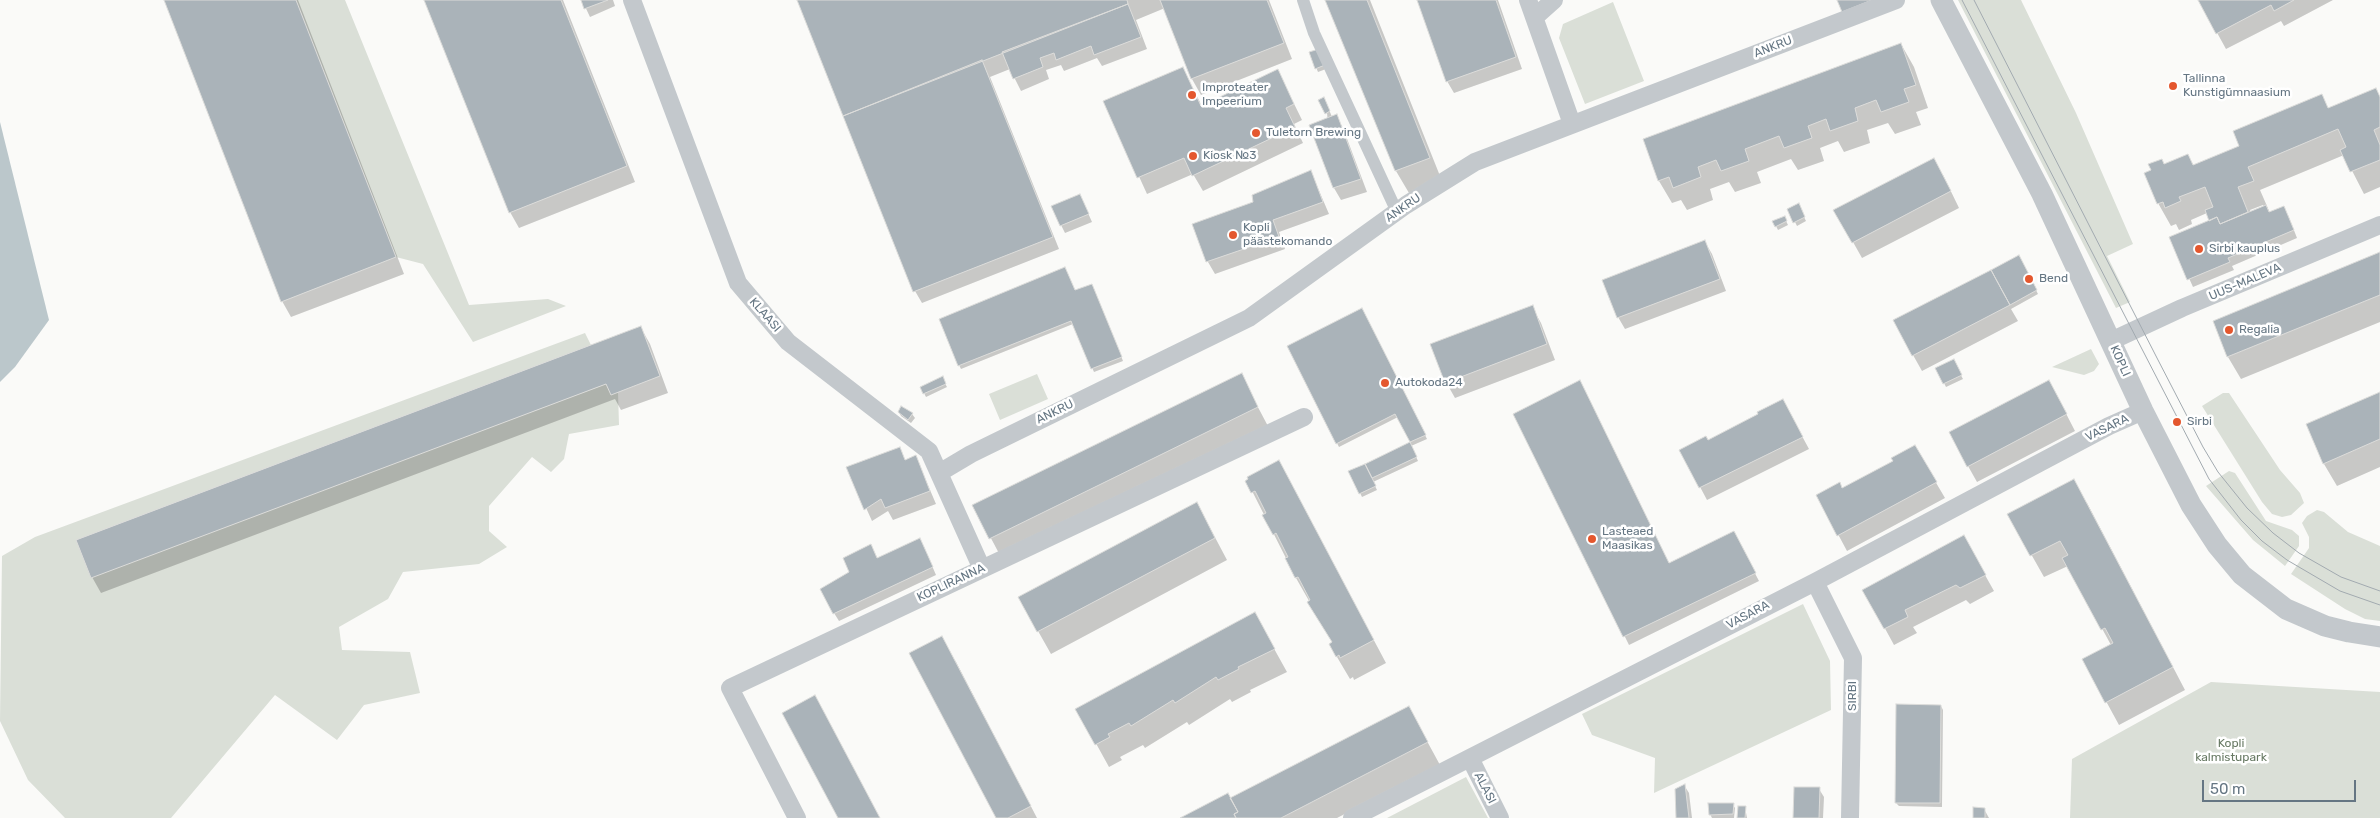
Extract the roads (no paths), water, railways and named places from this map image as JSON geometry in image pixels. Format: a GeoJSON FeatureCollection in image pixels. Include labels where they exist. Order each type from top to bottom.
{"type":"FeatureCollection","features":[{"type":"Feature","properties":{"kind":"street","name":"KLAASI"},"geometry":{"type":"LineString","coordinates":[[632,0],[738,283],[788,342],[929,450],[982,569]]}},
{"type":"Feature","properties":{"kind":"street"},"geometry":{"type":"LineString","coordinates":[[1302,0],[1314,34],[1397,212]]}},
{"type":"Feature","properties":{"kind":"street"},"geometry":{"type":"LineString","coordinates":[[1528,0],[1572,124]]}},
{"type":"Feature","properties":{"kind":"street"},"geometry":{"type":"LineString","coordinates":[[1535,17],[1554,0]]}},
{"type":"Feature","properties":{"kind":"street","name":"ANKRU"},"geometry":{"type":"LineString","coordinates":[[939,474],[971,454],[1249,318],[1397,212],[1475,162],[1896,0]]}},
{"type":"Feature","properties":{"kind":"street","name":"KOPLI"},"geometry":{"type":"LineString","coordinates":[[1941,0],[2042,194],[2143,411],[2191,505],[2217,545],[2242,575],[2274,601],[2305,619],[2349,632],[2380,637]]}},
{"type":"Feature","properties":{"kind":"street","name":"UUS-MALEVA"},"geometry":{"type":"LineString","coordinates":[[2111,341],[2182,308],[2380,225]]}},
{"type":"Feature","properties":{"kind":"street","name":"VASARA"},"geometry":{"type":"LineString","coordinates":[[1352,818],[1815,582],[2109,426],[2143,411]]}},
{"type":"Feature","properties":{"kind":"street","name":"KOPLIRANNA"},"geometry":{"type":"LineString","coordinates":[[797,818],[730,688],[1304,417]]}},
{"type":"Feature","properties":{"kind":"street","name":"SIRBI"},"geometry":{"type":"LineString","coordinates":[[1815,582],[1853,658],[1850,818]]}},
{"type":"Feature","properties":{"kind":"street","name":"ALASI"},"geometry":{"type":"LineString","coordinates":[[1470,758],[1500,818]]}},
{"type":"Feature","properties":{"kind":"tram line"},"geometry":{"type":"LineString","coordinates":[[1962,0],[2209,479],[2241,520],[2262,541],[2287,560],[2340,591],[2380,605]]}},
{"type":"Feature","properties":{"kind":"tram line"},"geometry":{"type":"LineString","coordinates":[[1974,0],[2203,447],[2218,472],[2247,508],[2273,533],[2299,553],[2341,577],[2380,591]]}},
{"type":"Feature","properties":{"kind":"place","name":"Tallinna Kunstigümnaasium"},"geometry":{"type":"Point","coordinates":[2173,86]}},
{"type":"Feature","properties":{"kind":"place","name":"Improteater Impeerium"},"geometry":{"type":"Point","coordinates":[1192,95]}},
{"type":"Feature","properties":{"kind":"place","name":"Tuletorn Brewing"},"geometry":{"type":"Point","coordinates":[1256,133]}},
{"type":"Feature","properties":{"kind":"place","name":"Kiosk №3"},"geometry":{"type":"Point","coordinates":[1193,156]}},
{"type":"Feature","properties":{"kind":"place","name":"Kopli päästekomando"},"geometry":{"type":"Point","coordinates":[1233,235]}},
{"type":"Feature","properties":{"kind":"place","name":"Sirbi kauplus"},"geometry":{"type":"Point","coordinates":[2199,249]}},
{"type":"Feature","properties":{"kind":"place","name":"Bend"},"geometry":{"type":"Point","coordinates":[2029,279]}},
{"type":"Feature","properties":{"kind":"place","name":"Regalia"},"geometry":{"type":"Point","coordinates":[2229,330]}},
{"type":"Feature","properties":{"kind":"place","name":"Autokoda24"},"geometry":{"type":"Point","coordinates":[1385,383]}},
{"type":"Feature","properties":{"kind":"place","name":"Sirbi"},"geometry":{"type":"Point","coordinates":[2177,422]}},
{"type":"Feature","properties":{"kind":"place","name":"Lasteaed Maasikas"},"geometry":{"type":"Point","coordinates":[1592,539]}},
{"type":"Feature","properties":{"kind":"park label","name":"Kopli kalmistupark"},"geometry":{"type":"Point","coordinates":[2231,751]}}]}
